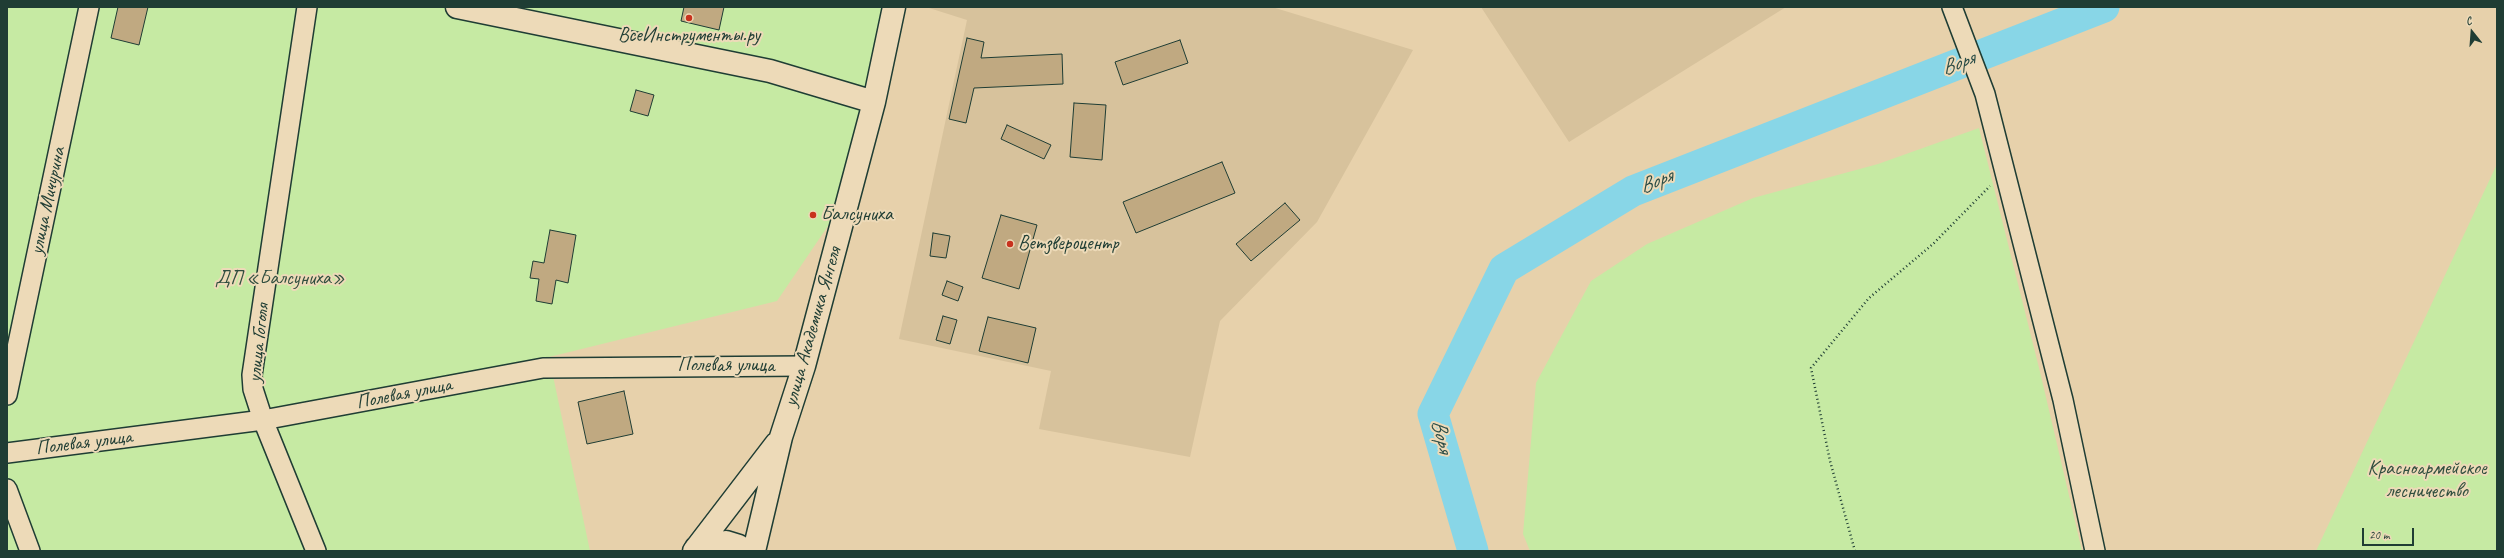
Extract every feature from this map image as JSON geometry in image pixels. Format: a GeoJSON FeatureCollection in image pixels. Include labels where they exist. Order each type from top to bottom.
{"type":"FeatureCollection","features":[{"type":"Feature","properties":{"kind":"street","name":"улица Мичурина"},"geometry":{"type":"LineString","coordinates":[[7,394],[89,7]]}},
{"type":"Feature","properties":{"kind":"street","name":"улица Гоголя"},"geometry":{"type":"LineString","coordinates":[[307,7],[252,375],[253,389],[263,420],[316,551]]}},
{"type":"Feature","properties":{"kind":"street"},"geometry":{"type":"LineString","coordinates":[[456,7],[770,71],[874,102]]}},
{"type":"Feature","properties":{"kind":"street","name":"улица Академика Янгеля"},"geometry":{"type":"LineString","coordinates":[[781,437],[804,366],[874,102],[894,7]]}},
{"type":"Feature","properties":{"kind":"street"},"geometry":{"type":"LineString","coordinates":[[1952,7],[1985,94],[2063,400],[2095,551]]}},
{"type":"Feature","properties":{"kind":"street","name":"Полевая улица"},"geometry":{"type":"LineString","coordinates":[[7,453],[263,420],[543,368],[804,366]]}},
{"type":"Feature","properties":{"kind":"street"},"geometry":{"type":"LineString","coordinates":[[695,550],[781,437]]}},
{"type":"Feature","properties":{"kind":"street"},"geometry":{"type":"LineString","coordinates":[[754,551],[781,437]]}},
{"type":"Feature","properties":{"kind":"street"},"geometry":{"type":"LineString","coordinates":[[7,489],[30,551]]}},
{"type":"Feature","properties":{"kind":"street"},"geometry":{"type":"LineString","coordinates":[[695,550],[726,542],[739,546],[743,551]]}},
{"type":"Feature","properties":{"kind":"path"},"geometry":{"type":"LineString","coordinates":[[1855,551],[1830,462],[1810,368],[1869,298],[1933,244],[2004,171]]}},
{"type":"Feature","properties":{"kind":"shaded area"},"geometry":{"type":"Polygon","coordinates":[[[926,7],[1272,7],[1413,50],[1317,222],[1220,321],[1190,457],[1039,429],[1051,371],[899,339],[967,20],[926,7]]]}},
{"type":"Feature","properties":{"kind":"shaded area"},"geometry":{"type":"Polygon","coordinates":[[[1481,7],[1786,7],[1569,142],[1481,7]]]}},
{"type":"Feature","properties":{"kind":"green space","name":"ДП «Балсуниха»"},"geometry":{"type":"Polygon","coordinates":[[[7,7],[883,7],[874,102],[849,195],[777,301],[549,357],[590,551],[7,551],[7,7]]]}},
{"type":"Feature","properties":{"kind":"green space"},"geometry":{"type":"Polygon","coordinates":[[[1979,128],[2041,376],[2082,551],[1530,551],[1523,534],[1536,383],[1591,281],[1647,244],[1753,198],[1878,164],[1979,128]]]}},
{"type":"Feature","properties":{"kind":"green space","name":"Красноармейское лесничество"},"geometry":{"type":"Polygon","coordinates":[[[2497,164],[2497,551],[2316,551],[2497,164]]]}},
{"type":"Feature","properties":{"kind":"building"},"geometry":{"type":"Polygon","coordinates":[[[118,7],[148,7],[139,45],[111,38],[118,7]]]}},
{"type":"Feature","properties":{"kind":"building"},"geometry":{"type":"Polygon","coordinates":[[[684,7],[724,7],[719,30],[681,21],[684,7]]]}},
{"type":"Feature","properties":{"kind":"building"},"geometry":{"type":"Polygon","coordinates":[[[967,38],[984,42],[981,58],[1062,54],[1063,84],[974,88],[966,123],[949,119],[967,38]]]}},
{"type":"Feature","properties":{"kind":"building"},"geometry":{"type":"Polygon","coordinates":[[[1180,40],[1188,63],[1123,85],[1115,62],[1180,40]]]}},
{"type":"Feature","properties":{"kind":"building"},"geometry":{"type":"Polygon","coordinates":[[[636,90],[654,95],[648,116],[630,111],[636,90]]]}},
{"type":"Feature","properties":{"kind":"building"},"geometry":{"type":"Polygon","coordinates":[[[1074,103],[1106,105],[1102,160],[1070,157],[1074,103]]]}},
{"type":"Feature","properties":{"kind":"building"},"geometry":{"type":"Polygon","coordinates":[[[1007,125],[1051,145],[1044,159],[1001,139],[1007,125]]]}},
{"type":"Feature","properties":{"kind":"building"},"geometry":{"type":"Polygon","coordinates":[[[1222,162],[1235,193],[1136,233],[1123,202],[1222,162]]]}},
{"type":"Feature","properties":{"kind":"building"},"geometry":{"type":"Polygon","coordinates":[[[1285,203],[1300,220],[1251,261],[1236,244],[1285,203]]]}},
{"type":"Feature","properties":{"kind":"building"},"geometry":{"type":"Polygon","coordinates":[[[1001,215],[1037,225],[1019,289],[982,278],[1001,215]]]}},
{"type":"Feature","properties":{"kind":"building"},"geometry":{"type":"Polygon","coordinates":[[[550,230],[576,235],[568,283],[556,280],[552,304],[536,301],[539,279],[530,278],[533,261],[544,263],[550,230]]]}},
{"type":"Feature","properties":{"kind":"building"},"geometry":{"type":"Polygon","coordinates":[[[933,233],[950,236],[946,258],[930,256],[933,233]]]}},
{"type":"Feature","properties":{"kind":"building"},"geometry":{"type":"Polygon","coordinates":[[[947,281],[963,287],[958,301],[942,295],[947,281]]]}},
{"type":"Feature","properties":{"kind":"building"},"geometry":{"type":"Polygon","coordinates":[[[943,316],[957,320],[950,344],[936,340],[943,316]]]}},
{"type":"Feature","properties":{"kind":"building"},"geometry":{"type":"Polygon","coordinates":[[[988,317],[1036,328],[1028,363],[979,351],[988,317]]]}},
{"type":"Feature","properties":{"kind":"building"},"geometry":{"type":"Polygon","coordinates":[[[624,391],[633,434],[587,444],[578,402],[624,391]]]}},
{"type":"Feature","properties":{"kind":"waterway","name":"Воря"},"geometry":{"type":"LineString","coordinates":[[1473,551],[1433,414],[1504,269],[1633,191],[2104,7]]}},
{"type":"Feature","properties":{"kind":"place","name":"ВсеИнструменты.ру"},"geometry":{"type":"Point","coordinates":[689,18]}},
{"type":"Feature","properties":{"kind":"place","name":"Балсуниха"},"geometry":{"type":"Point","coordinates":[813,215]}},
{"type":"Feature","properties":{"kind":"place","name":"Ветзвероцентр"},"geometry":{"type":"Point","coordinates":[1010,244]}}]}
